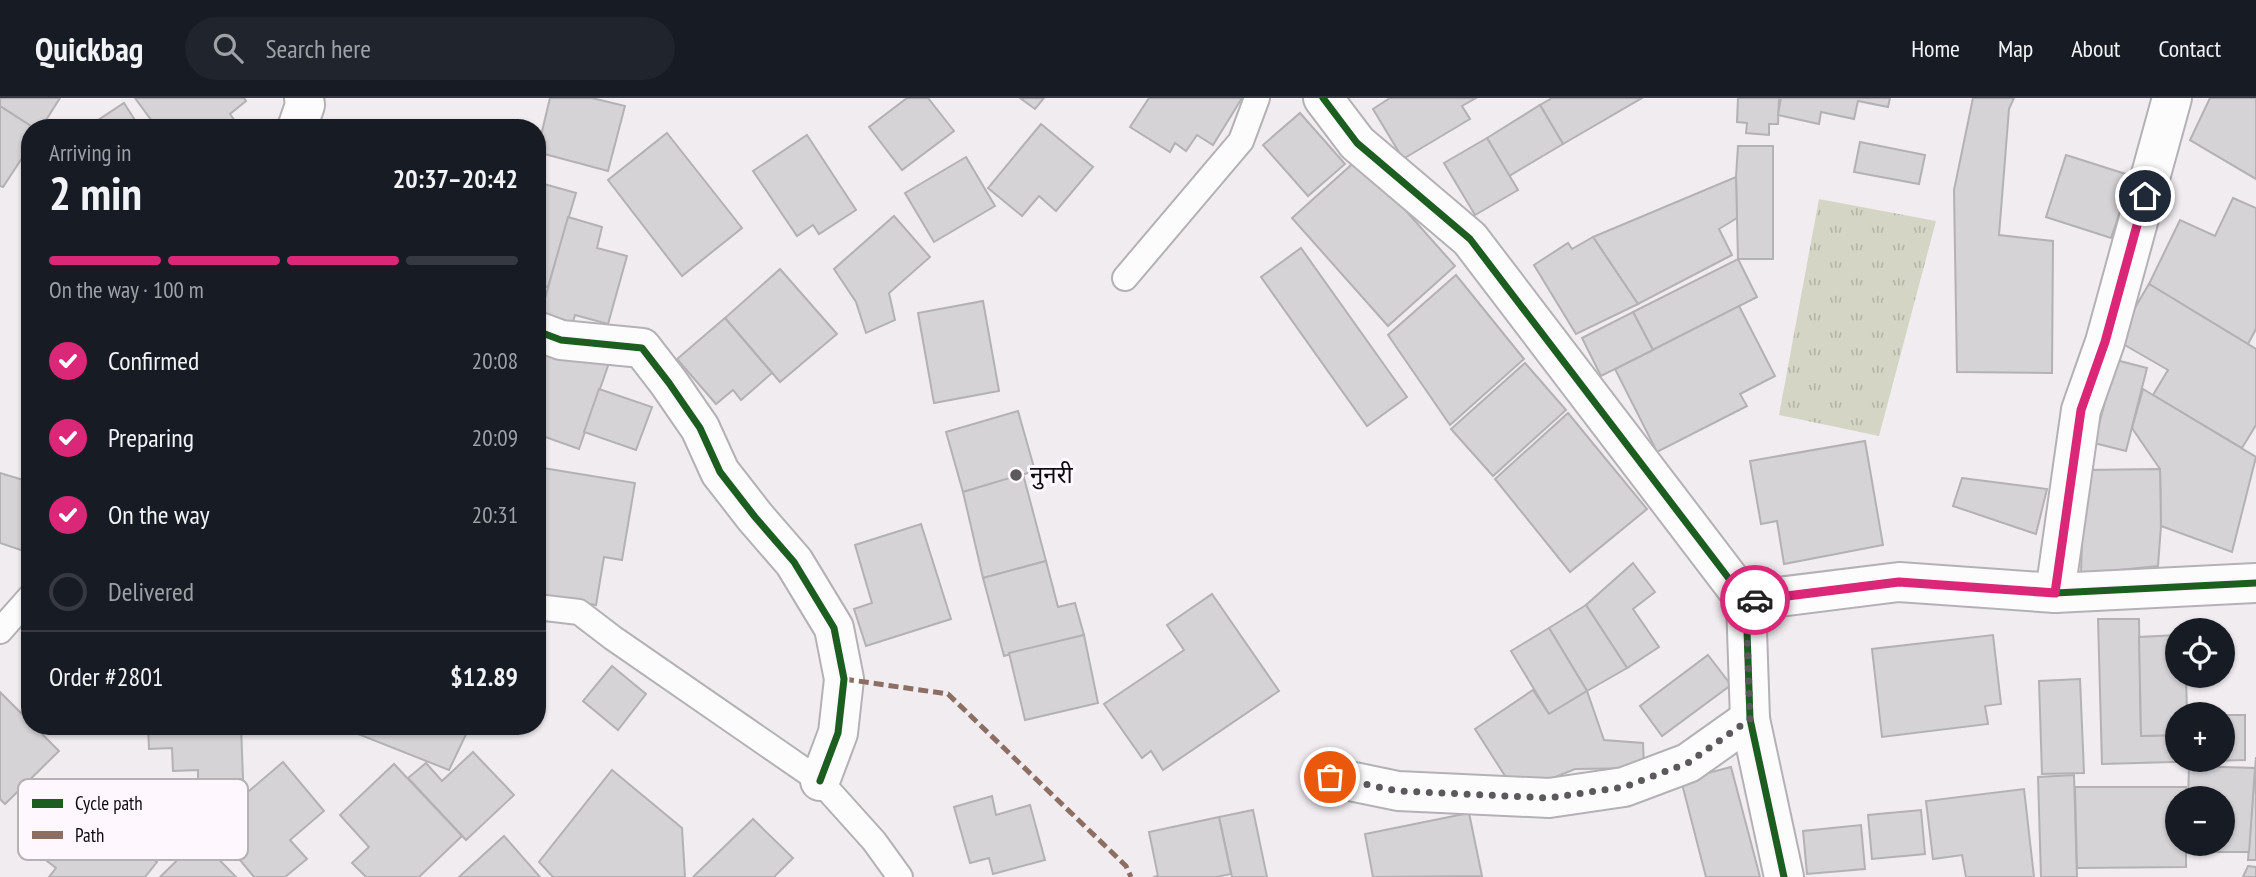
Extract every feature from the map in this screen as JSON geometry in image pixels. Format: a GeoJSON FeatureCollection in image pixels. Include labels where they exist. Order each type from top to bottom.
{"type":"FeatureCollection","features":[{"type":"Feature","properties":{"kind":"street"},"geometry":{"type":"LineString","coordinates":[[301,119],[304,98]]}},
{"type":"Feature","properties":{"kind":"street"},"geometry":{"type":"LineString","coordinates":[[1323,98],[1357,143],[1470,239],[1746,601],[1750,719],[1784,877]]}},
{"type":"Feature","properties":{"kind":"street"},"geometry":{"type":"LineString","coordinates":[[2055,593],[2081,410],[2105,342],[2172,98]]}},
{"type":"Feature","properties":{"kind":"street"},"geometry":{"type":"LineString","coordinates":[[546,334],[561,340],[642,348],[700,428],[720,472],[794,562],[834,628],[844,679],[838,733],[820,781]]}},
{"type":"Feature","properties":{"kind":"street"},"geometry":{"type":"LineString","coordinates":[[1746,601],[1899,582],[2055,593],[2256,583]]}},
{"type":"Feature","properties":{"kind":"street"},"geometry":{"type":"LineString","coordinates":[[1330,777],[1398,791],[1549,798],[1624,787],[1688,763],[1750,719]]}},
{"type":"Feature","properties":{"kind":"lane"},"geometry":{"type":"LineString","coordinates":[[1125,278],[1241,141],[1257,98]]}},
{"type":"Feature","properties":{"kind":"lane"},"geometry":{"type":"LineString","coordinates":[[0,631],[21,607]]}},
{"type":"Feature","properties":{"kind":"lane"},"geometry":{"type":"LineString","coordinates":[[546,608],[579,612],[820,781],[874,841],[900,877]]}},
{"type":"Feature","properties":{"kind":"green space"},"geometry":{"type":"Polygon","coordinates":[[[1819,199],[1936,221],[1879,436],[1779,415],[1819,199]]]}},
{"type":"Feature","properties":{"kind":"building"},"geometry":{"type":"Polygon","coordinates":[[[0,98],[60,98],[47,119],[21,120],[0,106],[0,98]]]}},
{"type":"Feature","properties":{"kind":"building"},"geometry":{"type":"Polygon","coordinates":[[[135,98],[244,98],[246,101],[230,114],[234,119],[150,119],[135,98]]]}},
{"type":"Feature","properties":{"kind":"building"},"geometry":{"type":"Polygon","coordinates":[[[550,98],[592,98],[625,106],[608,171],[546,154],[545,119],[550,98]]]}},
{"type":"Feature","properties":{"kind":"building"},"geometry":{"type":"Polygon","coordinates":[[[907,98],[928,98],[954,131],[902,170],[869,127],[907,98]]]}},
{"type":"Feature","properties":{"kind":"building"},"geometry":{"type":"Polygon","coordinates":[[[1020,98],[1044,98],[1035,109],[1020,98]]]}},
{"type":"Feature","properties":{"kind":"building"},"geometry":{"type":"Polygon","coordinates":[[[1149,98],[1242,98],[1213,145],[1197,135],[1186,151],[1175,143],[1170,152],[1130,127],[1149,98]]]}},
{"type":"Feature","properties":{"kind":"building"},"geometry":{"type":"Polygon","coordinates":[[[1390,98],[1476,98],[1462,106],[1470,119],[1403,159],[1373,109],[1390,98]]]}},
{"type":"Feature","properties":{"kind":"building"},"geometry":{"type":"Polygon","coordinates":[[[1552,98],[1642,98],[1563,144],[1540,105],[1552,98]]]}},
{"type":"Feature","properties":{"kind":"building"},"geometry":{"type":"Polygon","coordinates":[[[1738,98],[1779,98],[1778,124],[1769,124],[1769,135],[1746,133],[1747,123],[1737,122],[1738,98]]]}},
{"type":"Feature","properties":{"kind":"building"},"geometry":{"type":"Polygon","coordinates":[[[1781,98],[1890,98],[1888,107],[1858,101],[1854,119],[1821,112],[1819,124],[1778,115],[1781,98]]]}},
{"type":"Feature","properties":{"kind":"building"},"geometry":{"type":"Polygon","coordinates":[[[1973,98],[2014,98],[2009,109],[1999,235],[2053,241],[2052,373],[1957,372],[1954,190],[1973,98]]]}},
{"type":"Feature","properties":{"kind":"building"},"geometry":{"type":"Polygon","coordinates":[[[2210,98],[2256,98],[2256,179],[2190,140],[2210,98]]]}},
{"type":"Feature","properties":{"kind":"building"},"geometry":{"type":"Polygon","coordinates":[[[124,103],[134,119],[100,119],[124,103]]]}},
{"type":"Feature","properties":{"kind":"building"},"geometry":{"type":"Polygon","coordinates":[[[1540,105],[1563,144],[1509,176],[1487,138],[1540,105]]]}},
{"type":"Feature","properties":{"kind":"building"},"geometry":{"type":"Polygon","coordinates":[[[0,106],[21,120],[21,160],[3,187],[0,186],[0,106]]]}},
{"type":"Feature","properties":{"kind":"building"},"geometry":{"type":"Polygon","coordinates":[[[1300,113],[1345,164],[1308,196],[1263,145],[1300,113]]]}},
{"type":"Feature","properties":{"kind":"building"},"geometry":{"type":"Polygon","coordinates":[[[1041,124],[1093,167],[1056,211],[1039,196],[1022,216],[988,188],[1041,124]]]}},
{"type":"Feature","properties":{"kind":"building"},"geometry":{"type":"Polygon","coordinates":[[[667,133],[742,228],[682,276],[608,180],[667,133]]]}},
{"type":"Feature","properties":{"kind":"building"},"geometry":{"type":"Polygon","coordinates":[[[807,135],[856,210],[819,234],[813,225],[797,236],[753,171],[807,135]]]}},
{"type":"Feature","properties":{"kind":"building"},"geometry":{"type":"Polygon","coordinates":[[[1487,138],[1518,190],[1475,215],[1444,163],[1487,138]]]}},
{"type":"Feature","properties":{"kind":"building"},"geometry":{"type":"Polygon","coordinates":[[[1860,142],[1925,155],[1919,184],[1854,172],[1860,142]]]}},
{"type":"Feature","properties":{"kind":"building"},"geometry":{"type":"Polygon","coordinates":[[[1738,146],[1773,146],[1773,259],[1738,259],[1738,146]]]}},
{"type":"Feature","properties":{"kind":"building"},"geometry":{"type":"Polygon","coordinates":[[[2066,155],[2132,176],[2111,238],[2046,217],[2066,155]]]}},
{"type":"Feature","properties":{"kind":"building"},"geometry":{"type":"Polygon","coordinates":[[[966,157],[995,206],[934,242],[905,193],[966,157]]]}},
{"type":"Feature","properties":{"kind":"building"},"geometry":{"type":"Polygon","coordinates":[[[1359,158],[1455,266],[1388,326],[1292,218],[1359,158]]]}},
{"type":"Feature","properties":{"kind":"building"},"geometry":{"type":"Polygon","coordinates":[[[1736,177],[1737,218],[1719,229],[1732,255],[1638,304],[1593,237],[1736,177]]]}},
{"type":"Feature","properties":{"kind":"building"},"geometry":{"type":"Polygon","coordinates":[[[546,185],[576,193],[546,287],[546,185]]]}},
{"type":"Feature","properties":{"kind":"building"},"geometry":{"type":"Polygon","coordinates":[[[2233,198],[2256,208],[2256,329],[2248,344],[2149,284],[2180,220],[2215,236],[2233,198]]]}},
{"type":"Feature","properties":{"kind":"building"},"geometry":{"type":"Polygon","coordinates":[[[894,216],[930,257],[889,293],[895,320],[866,333],[856,302],[834,269],[894,216]]]}},
{"type":"Feature","properties":{"kind":"building"},"geometry":{"type":"Polygon","coordinates":[[[568,217],[602,227],[597,248],[627,256],[608,324],[575,315],[570,332],[546,325],[546,295],[568,217]]]}},
{"type":"Feature","properties":{"kind":"building"},"geometry":{"type":"Polygon","coordinates":[[[1593,237],[1638,304],[1576,334],[1534,265],[1568,243],[1572,249],[1593,237]]]}},
{"type":"Feature","properties":{"kind":"building"},"geometry":{"type":"Polygon","coordinates":[[[1301,248],[1407,397],[1367,426],[1261,277],[1301,248]]]}},
{"type":"Feature","properties":{"kind":"building"},"geometry":{"type":"Polygon","coordinates":[[[1738,259],[1757,297],[1653,350],[1633,312],[1738,259]]]}},
{"type":"Feature","properties":{"kind":"building"},"geometry":{"type":"Polygon","coordinates":[[[780,269],[837,334],[780,382],[725,318],[780,269]]]}},
{"type":"Feature","properties":{"kind":"building"},"geometry":{"type":"Polygon","coordinates":[[[1456,275],[1524,359],[1450,425],[1388,335],[1456,275]]]}},
{"type":"Feature","properties":{"kind":"building"},"geometry":{"type":"Polygon","coordinates":[[[2149,284],[2256,349],[2256,425],[2242,448],[2153,395],[2168,370],[2116,340],[2149,284]]]}},
{"type":"Feature","properties":{"kind":"building"},"geometry":{"type":"Polygon","coordinates":[[[983,301],[999,391],[934,403],[918,313],[983,301]]]}},
{"type":"Feature","properties":{"kind":"building"},"geometry":{"type":"Polygon","coordinates":[[[1739,306],[1775,376],[1740,394],[1747,406],[1657,452],[1615,369],[1739,306]]]}},
{"type":"Feature","properties":{"kind":"building"},"geometry":{"type":"Polygon","coordinates":[[[1633,312],[1653,350],[1601,376],[1582,338],[1633,312]]]}},
{"type":"Feature","properties":{"kind":"building"},"geometry":{"type":"Polygon","coordinates":[[[725,318],[772,373],[741,400],[733,390],[716,404],[677,359],[725,318]]]}},
{"type":"Feature","properties":{"kind":"building"},"geometry":{"type":"Polygon","coordinates":[[[546,337],[610,360],[579,449],[546,437],[546,337]]]}},
{"type":"Feature","properties":{"kind":"building"},"geometry":{"type":"Polygon","coordinates":[[[2116,360],[2147,368],[2126,451],[2094,443],[2116,360]]]}},
{"type":"Feature","properties":{"kind":"building"},"geometry":{"type":"Polygon","coordinates":[[[1525,363],[1566,410],[1493,476],[1451,429],[1525,363]]]}},
{"type":"Feature","properties":{"kind":"building"},"geometry":{"type":"Polygon","coordinates":[[[599,389],[652,407],[636,450],[584,432],[599,389]]]}},
{"type":"Feature","properties":{"kind":"building"},"geometry":{"type":"Polygon","coordinates":[[[2143,389],[2256,457],[2232,552],[2161,526],[2160,469],[2132,428],[2143,389]]]}},
{"type":"Feature","properties":{"kind":"building"},"geometry":{"type":"Polygon","coordinates":[[[1018,411],[1035,471],[963,492],[946,432],[1018,411]]]}},
{"type":"Feature","properties":{"kind":"building"},"geometry":{"type":"Polygon","coordinates":[[[1568,413],[1647,509],[1570,572],[1495,479],[1568,413]]]}},
{"type":"Feature","properties":{"kind":"building"},"geometry":{"type":"Polygon","coordinates":[[[1865,441],[1883,545],[1784,564],[1777,521],[1761,524],[1750,461],[1865,441]]]}},
{"type":"Feature","properties":{"kind":"building"},"geometry":{"type":"Polygon","coordinates":[[[546,468],[635,483],[622,560],[604,557],[596,605],[546,597],[546,468]]]}},
{"type":"Feature","properties":{"kind":"building"},"geometry":{"type":"Polygon","coordinates":[[[2160,469],[2161,526],[2158,566],[2081,574],[2084,470],[2160,469]]]}},
{"type":"Feature","properties":{"kind":"building"},"geometry":{"type":"Polygon","coordinates":[[[0,473],[21,479],[21,550],[0,543],[0,473]]]}},
{"type":"Feature","properties":{"kind":"building"},"geometry":{"type":"Polygon","coordinates":[[[1023,474],[1046,561],[983,578],[963,492],[1023,474]]]}},
{"type":"Feature","properties":{"kind":"building"},"geometry":{"type":"Polygon","coordinates":[[[1962,478],[2047,489],[2036,534],[1953,506],[1962,478]]]}},
{"type":"Feature","properties":{"kind":"building"},"geometry":{"type":"Polygon","coordinates":[[[921,524],[951,619],[866,646],[854,609],[872,603],[855,545],[921,524]]]}},
{"type":"Feature","properties":{"kind":"building"},"geometry":{"type":"Polygon","coordinates":[[[1046,561],[1058,607],[1075,603],[1084,635],[1004,656],[983,578],[1046,561]]]}},
{"type":"Feature","properties":{"kind":"building"},"geometry":{"type":"Polygon","coordinates":[[[1633,563],[1655,592],[1633,609],[1659,647],[1627,668],[1586,605],[1633,563]]]}},
{"type":"Feature","properties":{"kind":"building"},"geometry":{"type":"Polygon","coordinates":[[[1212,594],[1279,691],[1163,770],[1151,751],[1142,758],[1104,704],[1184,650],[1167,625],[1212,594]]]}},
{"type":"Feature","properties":{"kind":"building"},"geometry":{"type":"Polygon","coordinates":[[[1586,605],[1627,668],[1587,691],[1549,628],[1586,605]]]}},
{"type":"Feature","properties":{"kind":"building"},"geometry":{"type":"Polygon","coordinates":[[[2098,619],[2139,619],[2141,736],[2165,735],[2165,762],[2102,764],[2098,619]]]}},
{"type":"Feature","properties":{"kind":"building"},"geometry":{"type":"Polygon","coordinates":[[[1549,628],[1587,691],[1549,714],[1511,651],[1549,628]]]}},
{"type":"Feature","properties":{"kind":"building"},"geometry":{"type":"Polygon","coordinates":[[[1084,635],[1098,703],[1025,720],[1009,653],[1084,635]]]}},
{"type":"Feature","properties":{"kind":"building"},"geometry":{"type":"Polygon","coordinates":[[[1993,635],[2001,704],[1985,706],[1988,724],[1882,737],[1872,649],[1993,635]]]}},
{"type":"Feature","properties":{"kind":"building"},"geometry":{"type":"Polygon","coordinates":[[[2165,636],[2165,688],[2186,688],[2187,702],[2165,702],[2165,735],[2141,736],[2139,637],[2165,636]]]}},
{"type":"Feature","properties":{"kind":"building"},"geometry":{"type":"Polygon","coordinates":[[[1708,655],[1731,685],[1662,736],[1640,706],[1708,655]]]}},
{"type":"Feature","properties":{"kind":"building"},"geometry":{"type":"Polygon","coordinates":[[[612,666],[646,694],[618,730],[583,701],[612,666]]]}},
{"type":"Feature","properties":{"kind":"building"},"geometry":{"type":"Polygon","coordinates":[[[2080,679],[2084,773],[2042,774],[2039,681],[2080,679]]]}},
{"type":"Feature","properties":{"kind":"building"},"geometry":{"type":"Polygon","coordinates":[[[1533,690],[1549,714],[1587,691],[1604,740],[1643,743],[1644,768],[1575,769],[1516,793],[1475,729],[1533,690]]]}},
{"type":"Feature","properties":{"kind":"building"},"geometry":{"type":"Polygon","coordinates":[[[0,692],[21,713],[21,735],[43,735],[59,751],[30,779],[18,779],[18,791],[5,804],[0,799],[0,692]]]}},
{"type":"Feature","properties":{"kind":"building"},"geometry":{"type":"Polygon","coordinates":[[[2235,715],[2245,715],[2245,760],[2235,760],[2235,715]]]}},
{"type":"Feature","properties":{"kind":"building"},"geometry":{"type":"Polygon","coordinates":[[[148,735],[241,735],[243,779],[198,779],[198,770],[173,771],[172,748],[149,749],[148,735]]]}},
{"type":"Feature","properties":{"kind":"building"},"geometry":{"type":"Polygon","coordinates":[[[361,735],[466,735],[449,770],[361,735]]]}},
{"type":"Feature","properties":{"kind":"building"},"geometry":{"type":"Polygon","coordinates":[[[473,752],[514,795],[466,840],[408,778],[426,763],[442,781],[473,752]]]}},
{"type":"Feature","properties":{"kind":"building"},"geometry":{"type":"Polygon","coordinates":[[[2256,757],[2256,860],[2248,860],[2256,757]]]}},
{"type":"Feature","properties":{"kind":"building"},"geometry":{"type":"Polygon","coordinates":[[[283,762],[324,811],[290,840],[307,859],[285,877],[254,877],[240,860],[248,860],[249,791],[283,762]]]}},
{"type":"Feature","properties":{"kind":"building"},"geometry":{"type":"Polygon","coordinates":[[[394,764],[462,836],[419,877],[366,877],[352,863],[369,847],[340,815],[394,764]]]}},
{"type":"Feature","properties":{"kind":"building"},"geometry":{"type":"Polygon","coordinates":[[[1731,767],[1760,877],[1706,877],[1681,780],[1731,767]]]}},
{"type":"Feature","properties":{"kind":"building"},"geometry":{"type":"Polygon","coordinates":[[[2235,767],[2255,768],[2249,852],[2235,852],[2235,786],[2188,786],[2189,772],[2235,772],[2235,767]]]}},
{"type":"Feature","properties":{"kind":"building"},"geometry":{"type":"Polygon","coordinates":[[[612,770],[682,828],[685,877],[553,877],[539,862],[612,770]]]}},
{"type":"Feature","properties":{"kind":"building"},"geometry":{"type":"Polygon","coordinates":[[[2074,775],[2077,877],[2041,877],[2038,777],[2074,775]]]}},
{"type":"Feature","properties":{"kind":"building"},"geometry":{"type":"Polygon","coordinates":[[[2075,787],[2165,787],[2165,856],[2186,856],[2186,867],[2077,868],[2075,787]]]}},
{"type":"Feature","properties":{"kind":"building"},"geometry":{"type":"Polygon","coordinates":[[[2024,789],[2034,877],[1966,877],[1962,855],[1933,859],[1926,801],[2024,789]]]}},
{"type":"Feature","properties":{"kind":"building"},"geometry":{"type":"Polygon","coordinates":[[[992,796],[996,815],[1030,805],[1045,860],[993,874],[989,858],[970,863],[954,807],[992,796]]]}},
{"type":"Feature","properties":{"kind":"building"},"geometry":{"type":"Polygon","coordinates":[[[1253,810],[1267,877],[1232,877],[1219,817],[1253,810]]]}},
{"type":"Feature","properties":{"kind":"building"},"geometry":{"type":"Polygon","coordinates":[[[1921,810],[1925,854],[1872,859],[1868,815],[1921,810]]]}},
{"type":"Feature","properties":{"kind":"building"},"geometry":{"type":"Polygon","coordinates":[[[1469,813],[1482,876],[1373,877],[1365,834],[1469,813]]]}},
{"type":"Feature","properties":{"kind":"building"},"geometry":{"type":"Polygon","coordinates":[[[1219,817],[1231,874],[1216,877],[1153,877],[1158,876],[1149,832],[1219,817]]]}},
{"type":"Feature","properties":{"kind":"building"},"geometry":{"type":"Polygon","coordinates":[[[753,819],[793,858],[774,877],[693,877],[753,819]]]}},
{"type":"Feature","properties":{"kind":"building"},"geometry":{"type":"Polygon","coordinates":[[[1861,825],[1865,869],[1807,874],[1803,831],[1861,825]]]}},
{"type":"Feature","properties":{"kind":"building"},"geometry":{"type":"Polygon","coordinates":[[[504,836],[540,877],[459,877],[504,836]]]}},
{"type":"Feature","properties":{"kind":"building"},"geometry":{"type":"Polygon","coordinates":[[[46,860],[157,862],[145,877],[49,877],[56,868],[46,860]]]}},
{"type":"Feature","properties":{"kind":"building"},"geometry":{"type":"Polygon","coordinates":[[[177,860],[219,860],[236,877],[160,877],[177,860]]]}},
{"type":"Feature","properties":{"kind":"building"},"geometry":{"type":"Polygon","coordinates":[[[2248,866],[2256,867],[2256,877],[2243,877],[2248,866]]]}},
{"type":"Feature","properties":{"kind":"marked path"},"geometry":{"type":"LineString","coordinates":[[844,679],[948,694],[1126,866],[1131,877]]}},
{"type":"Feature","properties":{"kind":"cycle path"},"geometry":{"type":"LineString","coordinates":[[1323,98],[1357,143],[1470,239],[1746,601],[1750,719],[1784,877]]}},
{"type":"Feature","properties":{"kind":"cycle path"},"geometry":{"type":"LineString","coordinates":[[546,334],[561,340],[642,348],[700,428],[720,472],[794,562],[834,628],[844,679],[838,733],[820,781]]}},
{"type":"Feature","properties":{"kind":"cycle path"},"geometry":{"type":"LineString","coordinates":[[1746,601],[1899,582],[2055,593],[2256,583]]}},
{"type":"Feature","properties":{"kind":"way so far"},"geometry":{"type":"LineString","coordinates":[[1330,777],[1398,791],[1549,798],[1624,787],[1688,763],[1750,719],[1746,601],[1755,600]]}},
{"type":"Feature","properties":{"kind":"place","name":"नुनरी"},"geometry":{"type":"Point","coordinates":[1016,475]}},
{"type":"Feature","properties":{"kind":"route"},"geometry":{"type":"LineString","coordinates":[[1755,600],[1899,582],[2055,593],[2081,410],[2105,342],[2145,196]]}}]}
